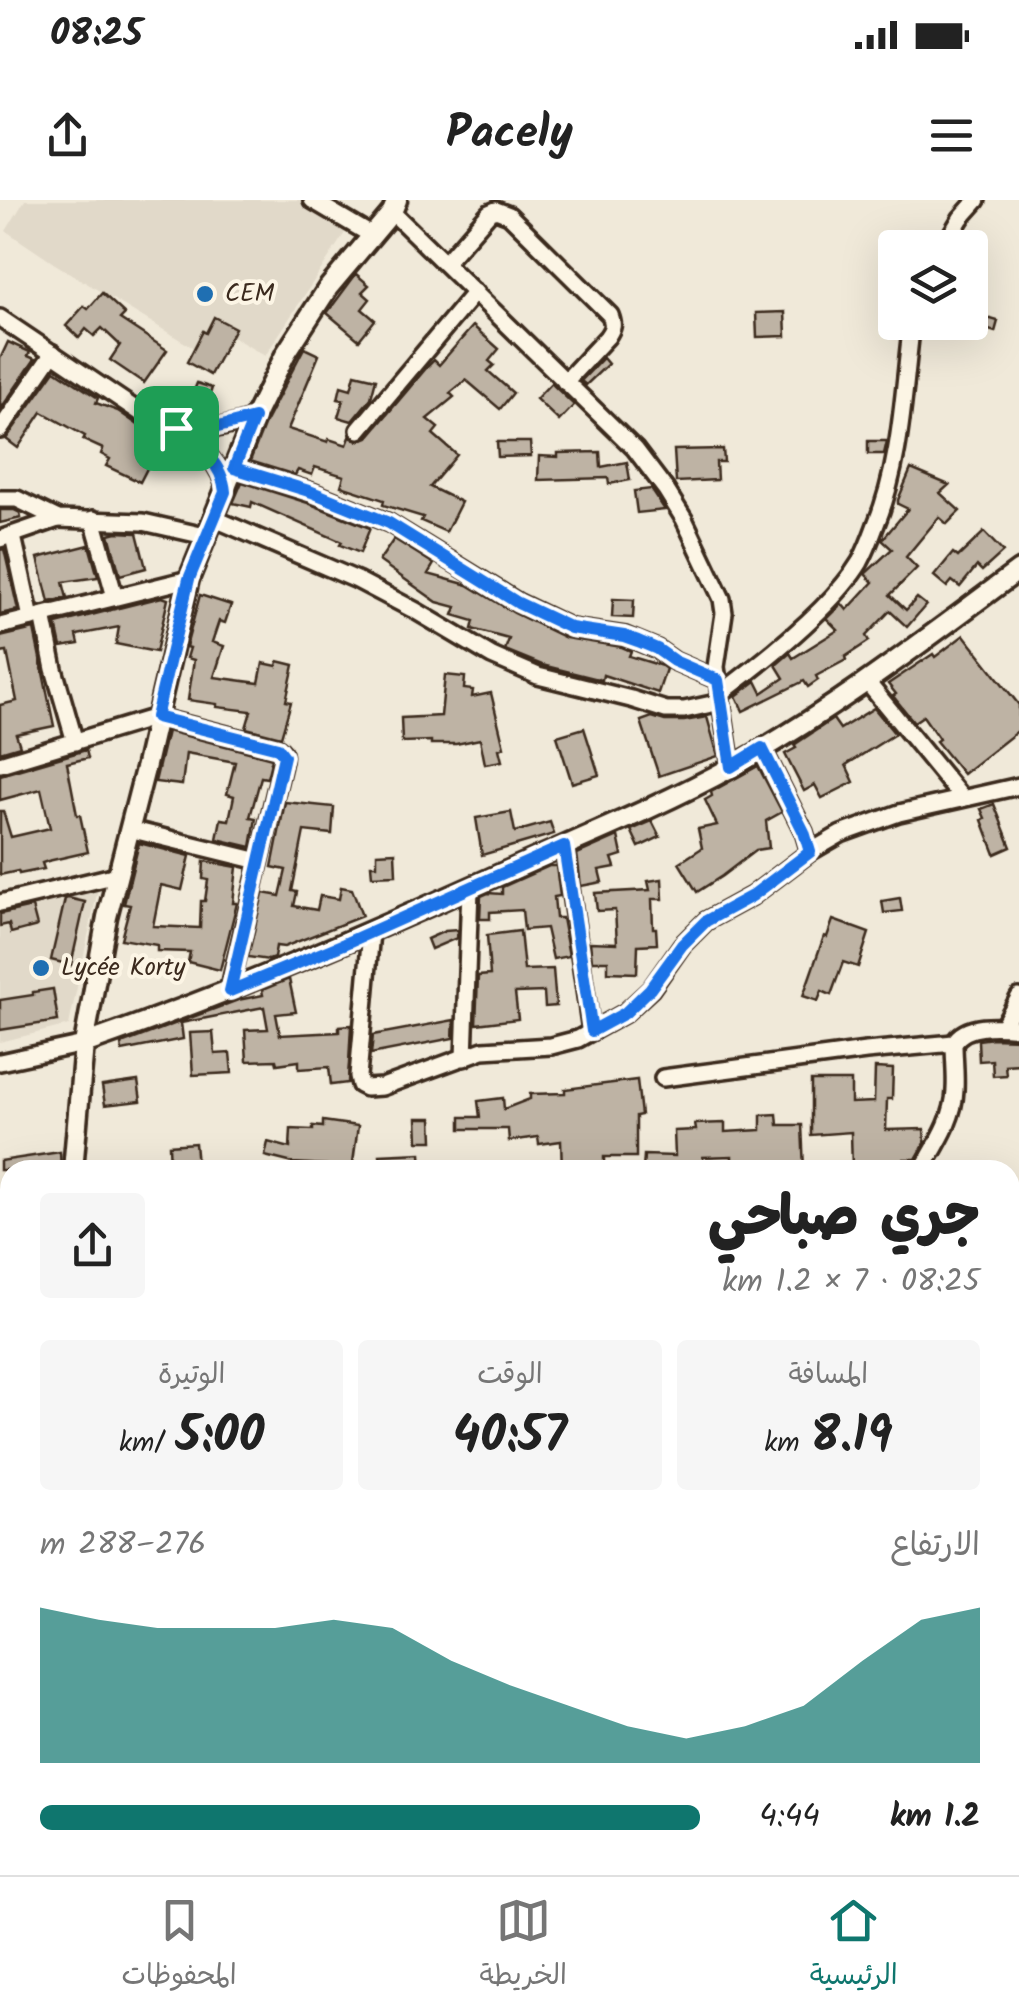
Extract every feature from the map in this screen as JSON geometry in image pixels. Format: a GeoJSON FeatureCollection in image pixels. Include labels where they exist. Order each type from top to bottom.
{"type":"FeatureCollection","features":[{"type":"Feature","properties":{"kind":"street"},"geometry":{"type":"LineString","coordinates":[[312,200],[373,236]]}},
{"type":"Feature","properties":{"kind":"street"},"geometry":{"type":"LineString","coordinates":[[954,230],[978,200]]}},
{"type":"Feature","properties":{"kind":"street"},"geometry":{"type":"LineString","coordinates":[[74,1160],[84,1044],[116,875],[189,579],[277,369],[328,288],[395,206],[445,263],[635,449],[684,519],[722,599],[720,692],[731,767]]}},
{"type":"Feature","properties":{"kind":"street"},"geometry":{"type":"LineString","coordinates":[[445,263],[489,213],[496,210],[510,215],[613,322],[607,336],[566,382]]}},
{"type":"Feature","properties":{"kind":"street"},"geometry":{"type":"LineString","coordinates":[[359,430],[475,292]]}},
{"type":"Feature","properties":{"kind":"street"},"geometry":{"type":"LineString","coordinates":[[0,318],[144,415],[176,428],[206,430],[254,418]]}},
{"type":"Feature","properties":{"kind":"street"},"geometry":{"type":"LineString","coordinates":[[214,518],[357,580],[492,656],[538,676],[666,710],[684,710],[720,692],[818,611],[861,560],[886,500],[896,459],[910,340]]}},
{"type":"Feature","properties":{"kind":"street"},"geometry":{"type":"LineString","coordinates":[[0,430],[52,353]]}},
{"type":"Feature","properties":{"kind":"street"},"geometry":{"type":"LineString","coordinates":[[176,428],[213,462],[225,492]]}},
{"type":"Feature","properties":{"kind":"street"},"geometry":{"type":"LineString","coordinates":[[234,468],[312,492],[389,523],[518,603],[571,628],[624,636],[657,649],[720,692]]}},
{"type":"Feature","properties":{"kind":"street"},"geometry":{"type":"LineString","coordinates":[[1,494],[58,519]]}},
{"type":"Feature","properties":{"kind":"street"},"geometry":{"type":"LineString","coordinates":[[75,742],[37,616],[7,537],[58,519],[143,522],[205,536]]}},
{"type":"Feature","properties":{"kind":"street"},"geometry":{"type":"LineString","coordinates":[[93,519],[115,597]]}},
{"type":"Feature","properties":{"kind":"street"},"geometry":{"type":"LineString","coordinates":[[0,1062],[84,1044],[230,991],[657,804],[731,767],[867,682],[1019,570]]}},
{"type":"Feature","properties":{"kind":"street"},"geometry":{"type":"LineString","coordinates":[[0,626],[189,579]]}},
{"type":"Feature","properties":{"kind":"street"},"geometry":{"type":"LineString","coordinates":[[867,682],[962,798]]}},
{"type":"Feature","properties":{"kind":"street"},"geometry":{"type":"LineString","coordinates":[[0,764],[156,717],[282,751],[230,991]]}},
{"type":"Feature","properties":{"kind":"street"},"geometry":{"type":"LineString","coordinates":[[762,748],[810,852]]}},
{"type":"Feature","properties":{"kind":"street"},"geometry":{"type":"LineString","coordinates":[[371,932],[358,1076],[360,1085],[366,1088],[382,1087],[496,1048],[551,1046],[578,1038],[625,1013],[706,921],[752,896],[810,852],[842,834],[921,806],[1019,786]]}},
{"type":"Feature","properties":{"kind":"street"},"geometry":{"type":"LineString","coordinates":[[128,829],[260,861]]}},
{"type":"Feature","properties":{"kind":"street"},"geometry":{"type":"LineString","coordinates":[[564,846],[592,1031]]}},
{"type":"Feature","properties":{"kind":"street"},"geometry":{"type":"LineString","coordinates":[[0,903],[116,875]]}},
{"type":"Feature","properties":{"kind":"street"},"geometry":{"type":"LineString","coordinates":[[464,1058],[470,888]]}},
{"type":"Feature","properties":{"kind":"street"},"geometry":{"type":"LineString","coordinates":[[928,1160],[953,1109],[954,1043],[961,1032],[1011,1027],[1019,997]]}},
{"type":"Feature","properties":{"kind":"street"},"geometry":{"type":"LineString","coordinates":[[663,1078],[866,1050],[954,1043]]}},
{"type":"Feature","properties":{"kind":"shaded area","name":"CEM"},"geometry":{"type":"Polygon","coordinates":[[[25,200],[307,200],[350,225],[265,356],[213,325],[197,350],[55,264],[6,231],[25,200]]]}},
{"type":"Feature","properties":{"kind":"shaded area","name":"Lycée Korty"},"geometry":{"type":"Polygon","coordinates":[[[99,884],[69,1025],[0,1042],[0,911],[99,884]]]}},
{"type":"Feature","properties":{"kind":"building"},"geometry":{"type":"Polygon","coordinates":[[[356,274],[369,285],[362,292],[370,299],[362,309],[375,320],[359,340],[327,313],[356,274]]]}},
{"type":"Feature","properties":{"kind":"building"},"geometry":{"type":"Polygon","coordinates":[[[102,293],[125,314],[120,319],[167,350],[144,383],[110,360],[120,345],[102,328],[94,336],[86,329],[79,338],[66,326],[102,293]]]}},
{"type":"Feature","properties":{"kind":"building"},"geometry":{"type":"Polygon","coordinates":[[[785,312],[786,336],[757,337],[756,313],[785,312]]]}},
{"type":"Feature","properties":{"kind":"building"},"geometry":{"type":"Polygon","coordinates":[[[214,317],[235,328],[210,375],[187,362],[214,317]]]}},
{"type":"Feature","properties":{"kind":"building"},"geometry":{"type":"Polygon","coordinates":[[[988,318],[998,321],[995,332],[988,330],[988,318]]]}},
{"type":"Feature","properties":{"kind":"building"},"geometry":{"type":"Polygon","coordinates":[[[473,326],[499,349],[489,361],[494,365],[488,371],[513,393],[500,409],[466,380],[450,393],[454,397],[427,419],[438,428],[433,434],[457,455],[430,487],[461,502],[446,532],[421,521],[423,517],[341,486],[344,476],[315,467],[312,475],[298,470],[295,475],[250,461],[304,348],[319,355],[288,429],[347,445],[350,437],[358,441],[368,437],[428,366],[434,360],[439,365],[473,326]]]}},
{"type":"Feature","properties":{"kind":"building"},"geometry":{"type":"Polygon","coordinates":[[[8,342],[30,352],[28,356],[35,359],[0,410],[0,359],[8,342]]]}},
{"type":"Feature","properties":{"kind":"building"},"geometry":{"type":"Polygon","coordinates":[[[603,358],[608,364],[586,385],[581,381],[603,358]]]}},
{"type":"Feature","properties":{"kind":"building"},"geometry":{"type":"Polygon","coordinates":[[[55,370],[98,398],[96,403],[163,437],[140,482],[106,466],[110,459],[101,454],[103,449],[42,412],[18,448],[6,439],[55,370]]]}},
{"type":"Feature","properties":{"kind":"building"},"geometry":{"type":"Polygon","coordinates":[[[355,374],[376,379],[371,398],[352,421],[338,417],[343,400],[338,399],[341,386],[351,389],[355,374]]]}},
{"type":"Feature","properties":{"kind":"building"},"geometry":{"type":"Polygon","coordinates":[[[197,383],[212,388],[205,409],[189,403],[197,383]]]}},
{"type":"Feature","properties":{"kind":"building"},"geometry":{"type":"Polygon","coordinates":[[[551,383],[574,405],[559,421],[536,399],[551,383]]]}},
{"type":"Feature","properties":{"kind":"building"},"geometry":{"type":"Polygon","coordinates":[[[868,441],[887,441],[884,454],[868,454],[868,441]]]}},
{"type":"Feature","properties":{"kind":"building"},"geometry":{"type":"Polygon","coordinates":[[[497,442],[530,442],[531,456],[498,457],[497,442]]]}},
{"type":"Feature","properties":{"kind":"building"},"geometry":{"type":"Polygon","coordinates":[[[723,449],[724,462],[716,462],[717,480],[676,482],[674,450],[723,449]]]}},
{"type":"Feature","properties":{"kind":"building"},"geometry":{"type":"Polygon","coordinates":[[[600,452],[601,467],[627,462],[630,480],[609,484],[608,478],[538,480],[539,456],[600,452]]]}},
{"type":"Feature","properties":{"kind":"building"},"geometry":{"type":"Polygon","coordinates":[[[911,469],[949,485],[940,493],[960,511],[947,524],[939,517],[906,557],[917,568],[890,595],[906,610],[917,598],[926,605],[907,627],[890,611],[866,636],[869,641],[846,660],[816,676],[818,680],[808,687],[804,681],[743,711],[736,696],[756,681],[762,693],[784,678],[776,665],[790,653],[793,658],[838,630],[827,619],[842,604],[847,610],[873,582],[865,574],[892,549],[882,540],[908,509],[898,500],[911,469]]]}},
{"type":"Feature","properties":{"kind":"building"},"geometry":{"type":"Polygon","coordinates":[[[242,482],[370,528],[360,553],[252,502],[251,507],[233,503],[242,482]]]}},
{"type":"Feature","properties":{"kind":"building"},"geometry":{"type":"Polygon","coordinates":[[[651,489],[665,510],[637,513],[634,491],[651,489]]]}},
{"type":"Feature","properties":{"kind":"building"},"geometry":{"type":"Polygon","coordinates":[[[0,510],[14,510],[21,518],[0,523],[0,510]]]}},
{"type":"Feature","properties":{"kind":"building"},"geometry":{"type":"Polygon","coordinates":[[[984,532],[1003,552],[982,571],[977,566],[960,587],[952,581],[947,587],[934,576],[953,553],[958,557],[984,532]]]}},
{"type":"Feature","properties":{"kind":"building"},"geometry":{"type":"Polygon","coordinates":[[[137,533],[146,568],[120,575],[109,534],[137,533]]]}},
{"type":"Feature","properties":{"kind":"building"},"geometry":{"type":"Polygon","coordinates":[[[394,539],[434,564],[428,574],[468,585],[566,638],[622,647],[631,651],[629,656],[662,666],[666,669],[658,693],[603,675],[602,680],[542,665],[505,650],[509,639],[472,629],[474,621],[453,615],[456,607],[437,602],[379,561],[394,539]]]}},
{"type":"Feature","properties":{"kind":"building"},"geometry":{"type":"Polygon","coordinates":[[[89,545],[98,577],[63,582],[67,598],[49,602],[38,558],[89,545]]]}},
{"type":"Feature","properties":{"kind":"building"},"geometry":{"type":"Polygon","coordinates":[[[4,549],[18,610],[0,614],[0,550],[4,549]]]}},
{"type":"Feature","properties":{"kind":"building"},"geometry":{"type":"Polygon","coordinates":[[[200,595],[231,605],[225,623],[219,621],[212,642],[224,646],[214,677],[259,683],[263,663],[294,665],[286,701],[291,702],[281,737],[246,728],[251,711],[188,700],[194,660],[187,658],[190,648],[186,647],[200,595]]]}},
{"type":"Feature","properties":{"kind":"building"},"geometry":{"type":"Polygon","coordinates":[[[162,597],[168,599],[156,652],[116,644],[119,627],[77,635],[79,644],[61,647],[56,624],[162,597]]]}},
{"type":"Feature","properties":{"kind":"building"},"geometry":{"type":"Polygon","coordinates":[[[613,599],[634,600],[633,618],[612,617],[613,599]]]}},
{"type":"Feature","properties":{"kind":"building"},"geometry":{"type":"Polygon","coordinates":[[[34,629],[54,726],[16,734],[20,746],[0,752],[0,705],[17,701],[7,652],[0,653],[0,637],[34,629]]]}},
{"type":"Feature","properties":{"kind":"building"},"geometry":{"type":"Polygon","coordinates":[[[964,635],[1019,705],[1019,730],[963,774],[936,741],[939,739],[923,716],[914,722],[888,684],[964,635]]]}},
{"type":"Feature","properties":{"kind":"building"},"geometry":{"type":"Polygon","coordinates":[[[445,675],[465,677],[464,689],[473,690],[472,697],[491,693],[504,747],[499,749],[502,761],[485,764],[480,739],[456,744],[402,742],[401,718],[441,716],[445,675]]]}},
{"type":"Feature","properties":{"kind":"building"},"geometry":{"type":"Polygon","coordinates":[[[874,708],[895,734],[846,765],[854,782],[822,798],[815,785],[804,791],[785,754],[833,719],[840,729],[874,708]]]}},
{"type":"Feature","properties":{"kind":"building"},"geometry":{"type":"Polygon","coordinates":[[[652,717],[684,721],[707,717],[718,756],[659,776],[641,721],[652,717]]]}},
{"type":"Feature","properties":{"kind":"building"},"geometry":{"type":"Polygon","coordinates":[[[584,728],[599,775],[572,783],[557,736],[584,728]]]}},
{"type":"Feature","properties":{"kind":"building"},"geometry":{"type":"Polygon","coordinates":[[[167,731],[272,758],[267,778],[261,777],[250,817],[256,818],[251,847],[217,839],[221,819],[229,820],[234,796],[227,794],[235,762],[186,753],[182,785],[155,782],[167,731]]]}},
{"type":"Feature","properties":{"kind":"building"},"geometry":{"type":"Polygon","coordinates":[[[86,750],[88,758],[67,763],[88,852],[42,863],[44,869],[0,875],[0,811],[11,837],[50,828],[41,789],[0,800],[0,775],[86,750]]]}},
{"type":"Feature","properties":{"kind":"building"},"geometry":{"type":"Polygon","coordinates":[[[758,766],[782,812],[766,821],[769,848],[756,850],[697,892],[679,863],[702,848],[698,829],[717,825],[705,800],[712,796],[711,792],[758,766]]]}},
{"type":"Feature","properties":{"kind":"building"},"geometry":{"type":"Polygon","coordinates":[[[285,802],[334,807],[332,834],[304,831],[292,891],[297,892],[294,906],[317,910],[320,896],[339,899],[341,887],[352,889],[362,916],[284,947],[276,946],[274,958],[269,960],[248,957],[263,893],[280,896],[286,870],[272,867],[285,802]]]}},
{"type":"Feature","properties":{"kind":"building"},"geometry":{"type":"Polygon","coordinates":[[[994,804],[1011,847],[995,854],[981,809],[994,804]]]}},
{"type":"Feature","properties":{"kind":"building"},"geometry":{"type":"Polygon","coordinates":[[[511,812],[515,832],[550,822],[554,834],[482,855],[476,818],[511,812]]]}},
{"type":"Feature","properties":{"kind":"building"},"geometry":{"type":"Polygon","coordinates":[[[652,821],[660,837],[639,847],[631,830],[652,821]]]}},
{"type":"Feature","properties":{"kind":"building"},"geometry":{"type":"Polygon","coordinates":[[[618,836],[622,855],[612,858],[615,867],[599,870],[602,882],[581,886],[577,854],[618,836]]]}},
{"type":"Feature","properties":{"kind":"building"},"geometry":{"type":"Polygon","coordinates":[[[139,843],[190,856],[182,890],[161,885],[153,926],[200,928],[201,901],[205,901],[208,880],[203,879],[204,861],[237,867],[233,903],[237,903],[220,970],[188,962],[190,952],[157,951],[157,945],[121,939],[130,905],[124,904],[139,843]]]}},
{"type":"Feature","properties":{"kind":"building"},"geometry":{"type":"Polygon","coordinates":[[[395,852],[396,875],[372,876],[371,865],[377,865],[377,853],[395,852]]]}},
{"type":"Feature","properties":{"kind":"building"},"geometry":{"type":"Polygon","coordinates":[[[556,866],[560,896],[554,897],[556,918],[562,918],[569,956],[553,959],[546,928],[524,930],[522,910],[490,912],[490,919],[480,919],[481,896],[502,894],[502,887],[556,866]]]}},
{"type":"Feature","properties":{"kind":"building"},"geometry":{"type":"Polygon","coordinates":[[[662,879],[663,899],[652,899],[657,944],[638,945],[637,973],[608,972],[608,961],[592,961],[590,942],[617,943],[615,910],[597,911],[595,893],[650,890],[648,881],[662,879]]]}},
{"type":"Feature","properties":{"kind":"building"},"geometry":{"type":"Polygon","coordinates":[[[68,898],[85,902],[71,965],[51,960],[68,898]]]}},
{"type":"Feature","properties":{"kind":"building"},"geometry":{"type":"Polygon","coordinates":[[[900,898],[902,911],[884,913],[882,901],[900,898]]]}},
{"type":"Feature","properties":{"kind":"building"},"geometry":{"type":"Polygon","coordinates":[[[32,907],[37,926],[11,933],[9,924],[0,926],[0,914],[32,907]]]}},
{"type":"Feature","properties":{"kind":"building"},"geometry":{"type":"Polygon","coordinates":[[[833,920],[869,933],[858,967],[843,962],[831,995],[822,991],[818,1001],[803,996],[833,920]]]}},
{"type":"Feature","properties":{"kind":"building"},"geometry":{"type":"Polygon","coordinates":[[[457,930],[457,938],[431,949],[427,939],[457,930]]]}},
{"type":"Feature","properties":{"kind":"building"},"geometry":{"type":"Polygon","coordinates":[[[520,931],[524,970],[553,969],[556,1006],[545,1007],[544,992],[515,993],[518,1019],[476,1024],[478,976],[490,975],[487,935],[520,931]]]}},
{"type":"Feature","properties":{"kind":"building"},"geometry":{"type":"Polygon","coordinates":[[[289,979],[296,1012],[276,1014],[280,1035],[339,1032],[339,1026],[351,1025],[348,1083],[331,1085],[329,1067],[299,1069],[299,1061],[247,1061],[245,1030],[268,1029],[264,1007],[181,1023],[183,1039],[122,1051],[121,1044],[238,1000],[263,995],[262,990],[289,979]]]}},
{"type":"Feature","properties":{"kind":"building"},"geometry":{"type":"Polygon","coordinates":[[[53,989],[58,1021],[0,1030],[0,1000],[53,989]]]}},
{"type":"Feature","properties":{"kind":"building"},"geometry":{"type":"Polygon","coordinates":[[[454,1020],[453,1038],[371,1054],[373,1035],[454,1020]]]}},
{"type":"Feature","properties":{"kind":"building"},"geometry":{"type":"Polygon","coordinates":[[[213,1032],[215,1054],[230,1053],[232,1073],[193,1075],[190,1033],[213,1032]]]}},
{"type":"Feature","properties":{"kind":"building"},"geometry":{"type":"Polygon","coordinates":[[[1019,1039],[1019,1064],[1005,1065],[1006,1075],[993,1076],[992,1060],[979,1061],[978,1040],[1019,1039]]]}},
{"type":"Feature","properties":{"kind":"building"},"geometry":{"type":"Polygon","coordinates":[[[875,1068],[893,1069],[886,1130],[924,1129],[925,1143],[916,1159],[852,1160],[851,1132],[811,1135],[811,1081],[851,1081],[851,1103],[874,1102],[875,1068]]]}},
{"type":"Feature","properties":{"kind":"building"},"geometry":{"type":"Polygon","coordinates":[[[637,1080],[641,1115],[636,1116],[636,1157],[562,1160],[561,1141],[539,1144],[538,1137],[509,1141],[508,1129],[461,1129],[461,1117],[480,1117],[478,1101],[503,1098],[504,1109],[530,1099],[530,1094],[565,1093],[565,1089],[637,1080]]]}},
{"type":"Feature","properties":{"kind":"building"},"geometry":{"type":"Polygon","coordinates":[[[138,1081],[141,1101],[105,1105],[102,1086],[138,1081]]]}},
{"type":"Feature","properties":{"kind":"building"},"geometry":{"type":"Polygon","coordinates":[[[777,1114],[778,1125],[802,1125],[804,1160],[732,1160],[732,1156],[644,1160],[644,1155],[675,1156],[674,1131],[696,1130],[695,1124],[725,1123],[725,1132],[761,1130],[761,1115],[777,1114]]]}},
{"type":"Feature","properties":{"kind":"building"},"geometry":{"type":"Polygon","coordinates":[[[417,1118],[432,1118],[433,1141],[418,1141],[417,1118]]]}},
{"type":"Feature","properties":{"kind":"building"},"geometry":{"type":"Polygon","coordinates":[[[323,1121],[358,1126],[353,1160],[281,1160],[265,1156],[268,1142],[290,1148],[291,1129],[323,1127],[323,1121]]]}},
{"type":"Feature","properties":{"kind":"building"},"geometry":{"type":"Polygon","coordinates":[[[195,1143],[197,1160],[170,1160],[169,1145],[195,1143]]]}},
{"type":"Feature","properties":{"kind":"building"},"geometry":{"type":"Polygon","coordinates":[[[60,1152],[60,1160],[7,1160],[60,1152]]]}},
{"type":"Feature","properties":{"kind":"building"},"geometry":{"type":"Polygon","coordinates":[[[421,1153],[421,1160],[380,1160],[380,1155],[421,1153]]]}},
{"type":"Feature","properties":{"kind":"place","name":"CEM"},"geometry":{"type":"Point","coordinates":[205,294]}},
{"type":"Feature","properties":{"kind":"place","name":"Lycée Korty"},"geometry":{"type":"Point","coordinates":[41,968]}},
{"type":"Feature","properties":{"kind":"route"},"geometry":{"type":"LineString","coordinates":[[254,418],[234,468],[312,492],[389,523],[518,603],[571,628],[638,641],[718,680],[731,767],[762,748],[810,852],[752,896],[706,921],[682,945],[650,989],[625,1013],[592,1031],[564,846],[230,991],[284,756],[278,748],[156,717],[189,579],[225,492],[220,471],[176,428],[206,430],[254,418]]}}]}
